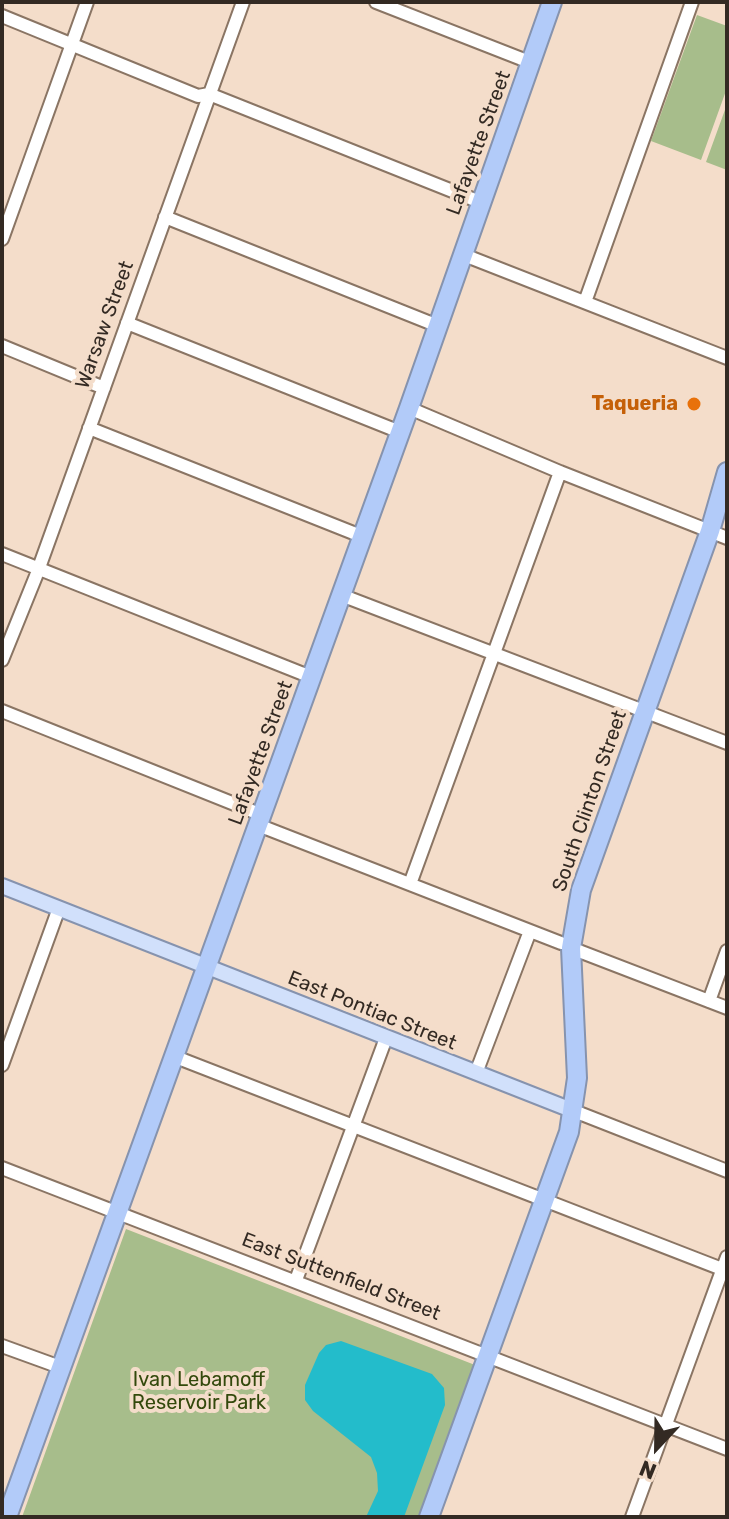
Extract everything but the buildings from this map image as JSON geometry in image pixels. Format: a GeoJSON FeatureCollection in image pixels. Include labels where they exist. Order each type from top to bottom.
{"type":"FeatureCollection","features":[{"type":"Feature","properties":{"kind":"highway","name":"Lafayette Street"},"geometry":{"type":"LineString","coordinates":[[7,1517],[409,408],[552,2]]}},
{"type":"Feature","properties":{"kind":"highway","name":"South Clinton Street"},"geometry":{"type":"LineString","coordinates":[[433,1516],[562,1158],[574,1111],[577,1078],[566,945],[588,868],[645,711],[718,534],[727,472]]}},
{"type":"Feature","properties":{"kind":"main road","name":"East Pontiac Street"},"geometry":{"type":"LineString","coordinates":[[2,886],[574,1111]]}},
{"type":"Feature","properties":{"kind":"street"},"geometry":{"type":"LineString","coordinates":[[2,239],[87,2]]}},
{"type":"Feature","properties":{"kind":"street","name":"Warsaw Street"},"geometry":{"type":"LineString","coordinates":[[2,660],[39,568],[243,2]]}},
{"type":"Feature","properties":{"kind":"street"},"geometry":{"type":"LineString","coordinates":[[376,2],[532,63]]}},
{"type":"Feature","properties":{"kind":"street"},"geometry":{"type":"LineString","coordinates":[[585,302],[692,2]]}},
{"type":"Feature","properties":{"kind":"street"},"geometry":{"type":"LineString","coordinates":[[2,16],[198,96],[209,94],[480,202]]}},
{"type":"Feature","properties":{"kind":"street"},"geometry":{"type":"LineString","coordinates":[[165,217],[438,326]]}},
{"type":"Feature","properties":{"kind":"street"},"geometry":{"type":"LineString","coordinates":[[464,255],[727,358]]}},
{"type":"Feature","properties":{"kind":"street"},"geometry":{"type":"LineString","coordinates":[[127,323],[400,432]]}},
{"type":"Feature","properties":{"kind":"street"},"geometry":{"type":"LineString","coordinates":[[2,346],[104,388]]}},
{"type":"Feature","properties":{"kind":"street"},"geometry":{"type":"LineString","coordinates":[[409,408],[718,534]]}},
{"type":"Feature","properties":{"kind":"street"},"geometry":{"type":"LineString","coordinates":[[89,428],[361,536]]}},
{"type":"Feature","properties":{"kind":"street"},"geometry":{"type":"LineString","coordinates":[[410,884],[560,472]]}},
{"type":"Feature","properties":{"kind":"street"},"geometry":{"type":"LineString","coordinates":[[2,554],[311,677]]}},
{"type":"Feature","properties":{"kind":"street"},"geometry":{"type":"LineString","coordinates":[[341,595],[727,743]]}},
{"type":"Feature","properties":{"kind":"street"},"geometry":{"type":"LineString","coordinates":[[2,711],[410,884],[727,1008]]}},
{"type":"Feature","properties":{"kind":"street"},"geometry":{"type":"LineString","coordinates":[[2,1065],[59,908]]}},
{"type":"Feature","properties":{"kind":"street"},"geometry":{"type":"LineString","coordinates":[[476,1073],[530,931]]}},
{"type":"Feature","properties":{"kind":"street"},"geometry":{"type":"LineString","coordinates":[[709,1001],[727,951]]}},
{"type":"Feature","properties":{"kind":"street"},"geometry":{"type":"LineString","coordinates":[[296,1280],[386,1038]]}},
{"type":"Feature","properties":{"kind":"street"},"geometry":{"type":"LineString","coordinates":[[173,1056],[546,1201],[725,1266],[632,1517]]}},
{"type":"Feature","properties":{"kind":"street","name":"East Pontiac Street"},"geometry":{"type":"LineString","coordinates":[[574,1111],[727,1171]]}},
{"type":"Feature","properties":{"kind":"street","name":"East Suttenfield Street"},"geometry":{"type":"LineString","coordinates":[[2,1168],[727,1449]]}},
{"type":"Feature","properties":{"kind":"street"},"geometry":{"type":"LineString","coordinates":[[2,1346],[60,1367]]}},
{"type":"Feature","properties":{"kind":"green space"},"geometry":{"type":"Polygon","coordinates":[[[697,15],[727,26],[727,88],[701,160],[651,141],[697,15]]]}},
{"type":"Feature","properties":{"kind":"green space"},"geometry":{"type":"Polygon","coordinates":[[[727,108],[727,170],[706,162],[727,108]]]}},
{"type":"Feature","properties":{"kind":"green space","name":"Ivan Lebamoff Reservoir Park"},"geometry":{"type":"Polygon","coordinates":[[[126,1229],[475,1365],[419,1517],[22,1517],[126,1229]]]}},
{"type":"Feature","properties":{"kind":"water"},"geometry":{"type":"Polygon","coordinates":[[[341,1341],[432,1374],[444,1388],[445,1405],[404,1517],[366,1517],[378,1491],[377,1473],[371,1457],[313,1411],[305,1400],[305,1385],[319,1353],[326,1345],[341,1341]]]}},
{"type":"Feature","properties":{"kind":"place","name":"Taqueria"},"geometry":{"type":"Point","coordinates":[694,404]}}]}
